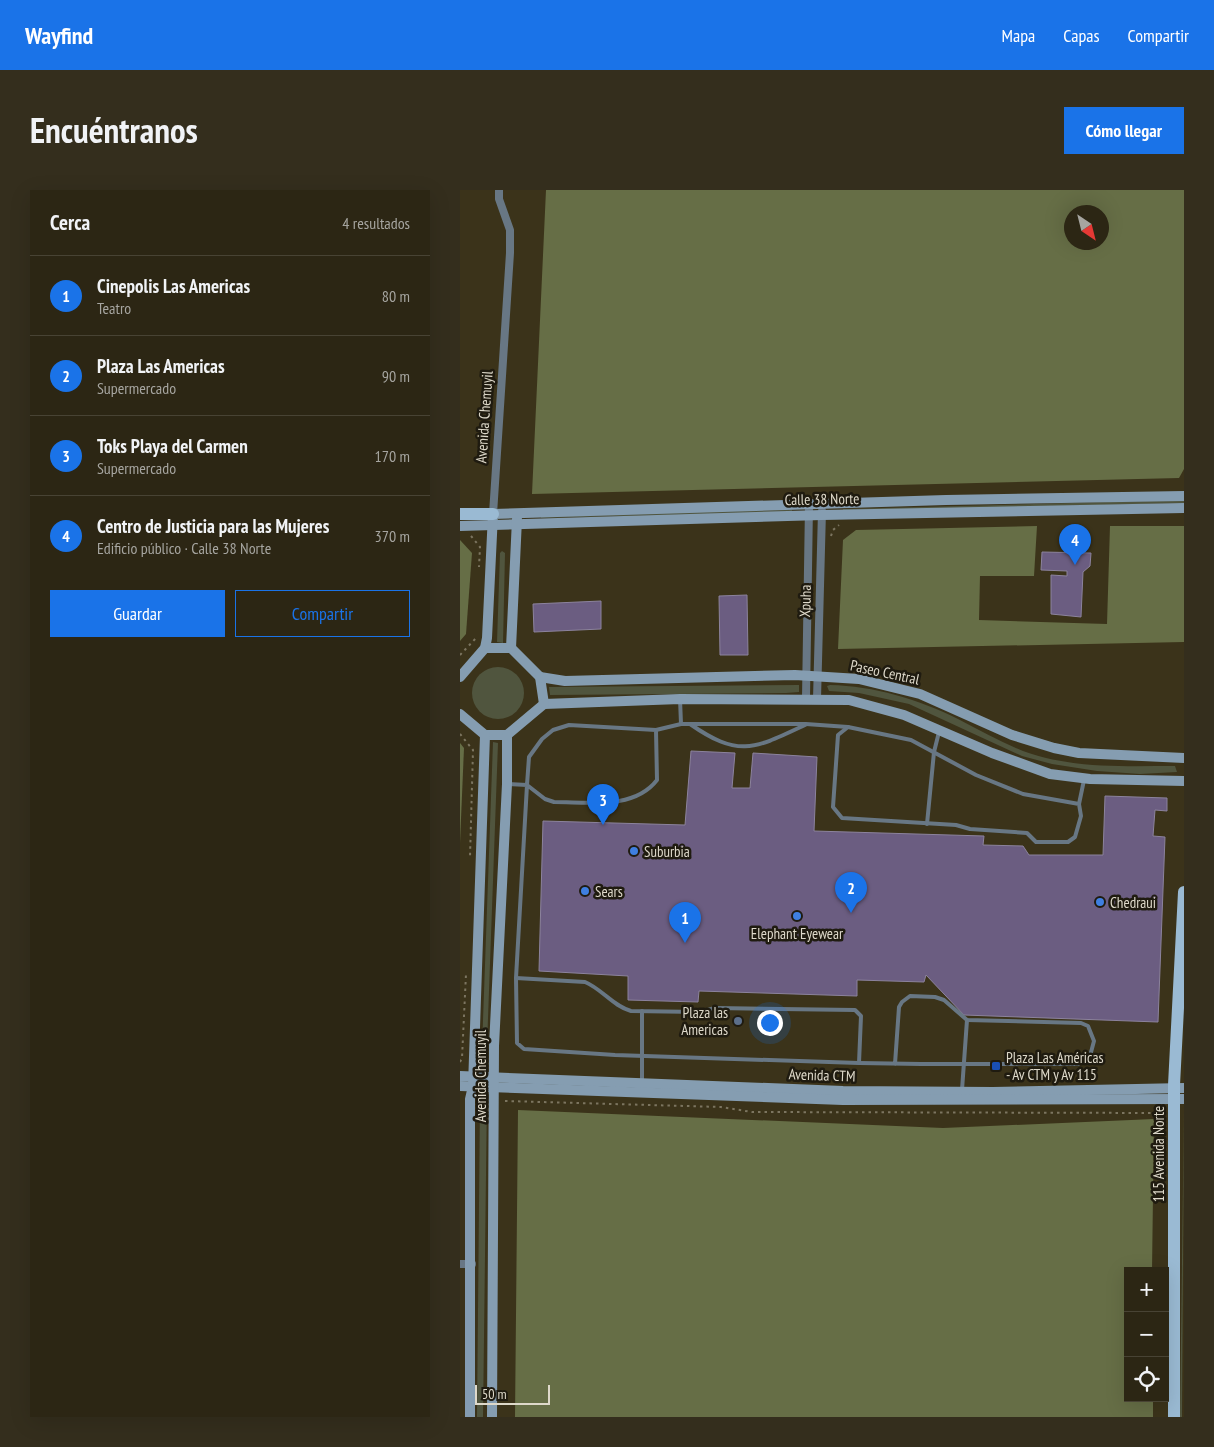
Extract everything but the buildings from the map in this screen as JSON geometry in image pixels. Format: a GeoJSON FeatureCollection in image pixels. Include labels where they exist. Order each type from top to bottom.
{"type":"FeatureCollection","features":[{"type":"Feature","properties":{"kind":"main road","name":"Calle 38 Norte"},"geometry":{"type":"LineString","coordinates":[[822,510],[1184,496]]}},
{"type":"Feature","properties":{"kind":"main road","name":"Calle 38 Norte"},"geometry":{"type":"LineString","coordinates":[[460,526],[517,513],[1184,508]]}},
{"type":"Feature","properties":{"kind":"main road","name":"Calle 38 Norte"},"geometry":{"type":"LineString","coordinates":[[460,514],[516,524],[809,510]]}},
{"type":"Feature","properties":{"kind":"main road"},"geometry":{"type":"LineString","coordinates":[[511,648],[517,513]]}},
{"type":"Feature","properties":{"kind":"main road","name":"Avenida Chemuyil"},"geometry":{"type":"LineString","coordinates":[[485,648],[488,638],[492,519]]}},
{"type":"Feature","properties":{"kind":"main road"},"geometry":{"type":"LineString","coordinates":[[460,677],[485,648],[511,648],[540,677],[544,704]]}},
{"type":"Feature","properties":{"kind":"main road","name":"Paseo Central"},"geometry":{"type":"LineString","coordinates":[[540,677],[566,681],[812,676],[859,679],[920,694],[1012,736],[1054,748],[1079,753],[1184,758]]}},
{"type":"Feature","properties":{"kind":"main road"},"geometry":{"type":"LineString","coordinates":[[460,714],[485,734],[507,735],[544,704],[680,700],[849,700],[904,715],[992,753],[1050,774],[1084,778],[1184,781]]}},
{"type":"Feature","properties":{"kind":"main road","name":"Avenida Chemuyil"},"geometry":{"type":"LineString","coordinates":[[470,1417],[472,1264],[470,1099],[473,1081],[485,734]]}},
{"type":"Feature","properties":{"kind":"main road","name":"Avenida Chemuyil"},"geometry":{"type":"LineString","coordinates":[[492,1417],[498,932],[507,784],[507,735]]}},
{"type":"Feature","properties":{"kind":"main road","name":"115 Avenida Norte"},"geometry":{"type":"LineString","coordinates":[[1174,1417],[1184,892]]}},
{"type":"Feature","properties":{"kind":"main road","name":"Avenida CTM"},"geometry":{"type":"LineString","coordinates":[[460,1076],[473,1081],[642,1087],[843,1100],[961,1096],[1179,1093]]}},
{"type":"Feature","properties":{"kind":"main road","name":"Avenida CTM"},"geometry":{"type":"LineString","coordinates":[[460,1086],[473,1081]]}},
{"type":"Feature","properties":{"kind":"street","name":"Avenida Chemuyil"},"geometry":{"type":"LineString","coordinates":[[492,519],[510,253],[510,230],[499,199],[499,190]]}},
{"type":"Feature","properties":{"kind":"street","name":"Xpuha"},"geometry":{"type":"LineString","coordinates":[[809,510],[812,699]]}},
{"type":"Feature","properties":{"kind":"street","name":"Xpuha"},"geometry":{"type":"LineString","coordinates":[[812,676],[822,510]]}},
{"type":"Feature","properties":{"kind":"street"},"geometry":{"type":"LineString","coordinates":[[460,1264],[472,1264]]}},
{"type":"Feature","properties":{"kind":"lane"},"geometry":{"type":"LineString","coordinates":[[680,700],[681,724]]}},
{"type":"Feature","properties":{"kind":"lane"},"geometry":{"type":"LineString","coordinates":[[896,1064],[899,1007],[910,996],[940,998],[967,1020],[1081,1023],[1088,1026],[1094,1041],[1090,1056],[1078,1064],[896,1064],[593,1056],[524,1050],[517,1043],[516,978],[529,757],[534,748],[553,730],[569,725],[656,730],[681,724],[848,726],[911,740],[976,775],[1023,794],[1079,804]]}},
{"type":"Feature","properties":{"kind":"lane"},"geometry":{"type":"LineString","coordinates":[[690,724],[714,741],[735,747],[751,747],[770,742],[806,724]]}},
{"type":"Feature","properties":{"kind":"lane"},"geometry":{"type":"LineString","coordinates":[[848,726],[838,735],[833,807],[835,813],[842,818],[1028,833],[1036,842],[1068,842],[1075,837],[1081,816],[1079,804],[1084,778]]}},
{"type":"Feature","properties":{"kind":"lane"},"geometry":{"type":"LineString","coordinates":[[507,784],[527,785],[545,799],[554,802],[624,801],[642,795],[657,780],[656,730]]}},
{"type":"Feature","properties":{"kind":"lane"},"geometry":{"type":"LineString","coordinates":[[927,824],[934,752],[939,730]]}},
{"type":"Feature","properties":{"kind":"lane"},"geometry":{"type":"LineString","coordinates":[[516,978],[585,982],[601,990],[624,1010],[700,1012],[715,1008],[855,1010],[861,1016],[859,1063]]}},
{"type":"Feature","properties":{"kind":"lane"},"geometry":{"type":"LineString","coordinates":[[642,1011],[642,1087]]}},
{"type":"Feature","properties":{"kind":"lane"},"geometry":{"type":"LineString","coordinates":[[961,1096],[967,1020]]}},
{"type":"Feature","properties":{"kind":"path"},"geometry":{"type":"LineString","coordinates":[[476,538],[480,547],[480,557]]}},
{"type":"Feature","properties":{"kind":"path"},"geometry":{"type":"LineString","coordinates":[[460,655],[477,638]]}},
{"type":"Feature","properties":{"kind":"path"},"geometry":{"type":"LineString","coordinates":[[460,734],[473,750],[470,862]]}},
{"type":"Feature","properties":{"kind":"path"},"geometry":{"type":"LineString","coordinates":[[460,1062],[462,1058],[466,973]]}},
{"type":"Feature","properties":{"kind":"green space"},"geometry":{"type":"Polygon","coordinates":[[[546,190],[1184,190],[1184,469],[1179,478],[532,494],[546,190]]]}},
{"type":"Feature","properties":{"kind":"green space"},"geometry":{"type":"Polygon","coordinates":[[[1184,500],[1184,503],[843,511],[843,509],[1184,500]]]}},
{"type":"Feature","properties":{"kind":"green space"},"geometry":{"type":"Polygon","coordinates":[[[792,510],[792,512],[541,518],[541,515],[792,510]]]}},
{"type":"Feature","properties":{"kind":"green space"},"geometry":{"type":"Polygon","coordinates":[[[1037,526],[1034,576],[980,576],[979,620],[1107,624],[1110,526],[1184,526],[1184,642],[838,649],[843,540],[856,530],[1037,526]]]}},
{"type":"Feature","properties":{"kind":"green space"},"geometry":{"type":"Polygon","coordinates":[[[460,540],[472,553],[466,634],[460,641],[460,540]]]}},
{"type":"Feature","properties":{"kind":"green space"},"geometry":{"type":"Polygon","coordinates":[[[502,551],[505,553],[503,643],[497,642],[500,553],[502,551]]]}},
{"type":"Feature","properties":{"kind":"green space"},"geometry":{"type":"Polygon","coordinates":[[[498,667],[512,671],[520,679],[524,693],[520,707],[512,715],[498,719],[484,715],[476,707],[472,693],[476,679],[484,671],[498,667]]]}},
{"type":"Feature","properties":{"kind":"green space"},"geometry":{"type":"Polygon","coordinates":[[[799,685],[799,692],[786,693],[550,695],[549,687],[799,685]]]}},
{"type":"Feature","properties":{"kind":"green space"},"geometry":{"type":"Polygon","coordinates":[[[827,686],[879,691],[927,705],[998,740],[1042,757],[1079,764],[1175,766],[1177,772],[1140,774],[1097,771],[1052,764],[1022,756],[909,704],[859,693],[829,691],[827,686]]]}},
{"type":"Feature","properties":{"kind":"green space"},"geometry":{"type":"Polygon","coordinates":[[[493,742],[498,743],[487,1046],[485,1051],[482,1048],[493,742]]]}},
{"type":"Feature","properties":{"kind":"green space"},"geometry":{"type":"Polygon","coordinates":[[[460,743],[464,748],[460,843],[460,743]]]}},
{"type":"Feature","properties":{"kind":"green space"},"geometry":{"type":"Polygon","coordinates":[[[482,1094],[487,1094],[483,1417],[477,1417],[480,1099],[482,1094]]]}},
{"type":"Feature","properties":{"kind":"green space"},"geometry":{"type":"Polygon","coordinates":[[[1184,1106],[1182,1417],[1180,1417],[1184,1106]]]}},
{"type":"Feature","properties":{"kind":"green space"},"geometry":{"type":"Polygon","coordinates":[[[518,1110],[943,1128],[1154,1119],[1152,1267],[1124,1267],[1124,1402],[1153,1402],[1153,1417],[515,1417],[518,1110]]]}},
{"type":"Feature","properties":{"kind":"place","name":"Centro de Justicia para las Mujeres"},"geometry":{"type":"Point","coordinates":[1075,565]}},
{"type":"Feature","properties":{"kind":"place","name":"Toks Playa del Carmen"},"geometry":{"type":"Point","coordinates":[603,825]}},
{"type":"Feature","properties":{"kind":"place","name":"Suburbia"},"geometry":{"type":"Point","coordinates":[634,851]}},
{"type":"Feature","properties":{"kind":"place","name":"Sears"},"geometry":{"type":"Point","coordinates":[585,891]}},
{"type":"Feature","properties":{"kind":"place","name":"Chedraui"},"geometry":{"type":"Point","coordinates":[1100,902]}},
{"type":"Feature","properties":{"kind":"place","name":"Plaza Las Americas"},"geometry":{"type":"Point","coordinates":[851,913]}},
{"type":"Feature","properties":{"kind":"place","name":"Elephant Eyewear"},"geometry":{"type":"Point","coordinates":[797,916]}},
{"type":"Feature","properties":{"kind":"place","name":"Cinepolis Las Americas"},"geometry":{"type":"Point","coordinates":[685,943]}},
{"type":"Feature","properties":{"kind":"place","name":"Plaza las Americas"},"geometry":{"type":"Point","coordinates":[738,1021]}},
{"type":"Feature","properties":{"kind":"place","name":"Plaza Las Américas - Av CTM y Av 115"},"geometry":{"type":"Point","coordinates":[996,1066]}}]}
